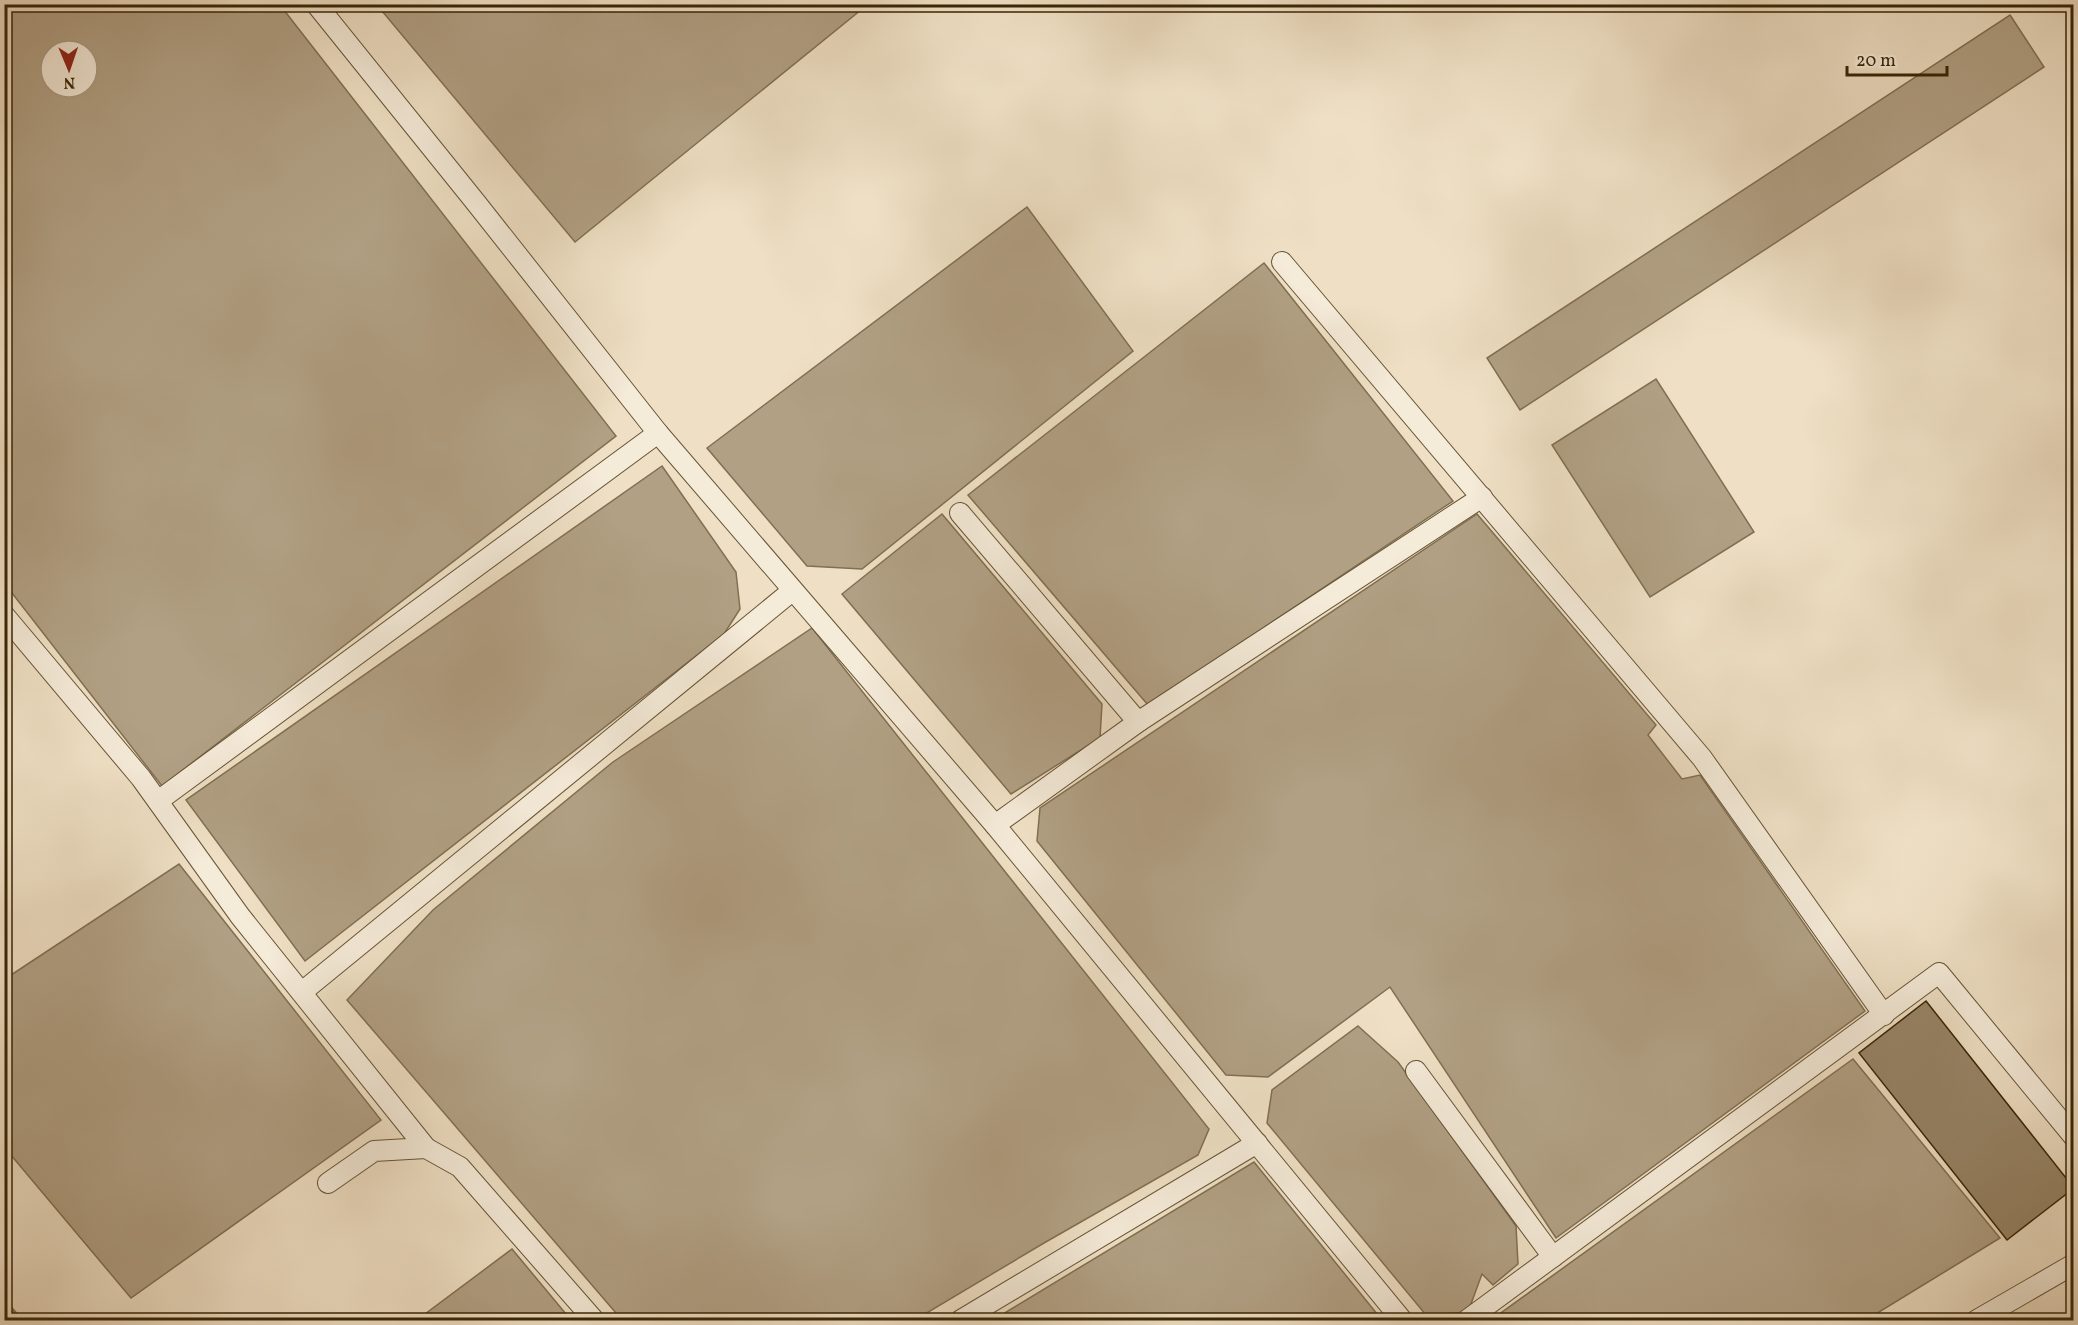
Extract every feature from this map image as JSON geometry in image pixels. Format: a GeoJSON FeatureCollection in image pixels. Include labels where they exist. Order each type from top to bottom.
{"type":"FeatureCollection","features":[{"type":"Feature","properties":{"kind":"lane"},"geometry":{"type":"LineString","coordinates":[[316,4],[658,433],[995,825],[1402,1320]]}},
{"type":"Feature","properties":{"kind":"lane"},"geometry":{"type":"LineString","coordinates":[[1281,262],[1702,758],[1884,1015]]}},
{"type":"Feature","properties":{"kind":"lane"},"geometry":{"type":"LineString","coordinates":[[158,801],[658,433]]}},
{"type":"Feature","properties":{"kind":"lane"},"geometry":{"type":"LineString","coordinates":[[995,825],[1138,722],[1482,497]]}},
{"type":"Feature","properties":{"kind":"lane"},"geometry":{"type":"LineString","coordinates":[[960,513],[1138,722]]}},
{"type":"Feature","properties":{"kind":"lane"},"geometry":{"type":"LineString","coordinates":[[302,992],[792,591]]}},
{"type":"Feature","properties":{"kind":"lane"},"geometry":{"type":"LineString","coordinates":[[4,615],[134,769],[240,915],[426,1148],[460,1167],[594,1320]]}},
{"type":"Feature","properties":{"kind":"lane"},"geometry":{"type":"LineString","coordinates":[[1467,1320],[1939,973],[2073,1137]]}},
{"type":"Feature","properties":{"kind":"lane"},"geometry":{"type":"LineString","coordinates":[[1416,1071],[1553,1257]]}},
{"type":"Feature","properties":{"kind":"lane"},"geometry":{"type":"LineString","coordinates":[[961,1320],[1257,1143]]}},
{"type":"Feature","properties":{"kind":"lane"},"geometry":{"type":"LineString","coordinates":[[328,1183],[374,1151],[426,1148]]}},
{"type":"Feature","properties":{"kind":"lane"},"geometry":{"type":"LineString","coordinates":[[1977,1320],[2073,1264]]}},
{"type":"Feature","properties":{"kind":"shaded area"},"geometry":{"type":"Polygon","coordinates":[[[5,4],[280,5],[616,436],[162,786],[5,584],[5,4]]]}},
{"type":"Feature","properties":{"kind":"shaded area"},"geometry":{"type":"Polygon","coordinates":[[[377,5],[867,5],[575,242],[377,5]]]}},
{"type":"Feature","properties":{"kind":"shaded area"},"geometry":{"type":"Polygon","coordinates":[[[2010,15],[2044,67],[1520,410],[1487,358],[2010,15]]]}},
{"type":"Feature","properties":{"kind":"shaded area"},"geometry":{"type":"Polygon","coordinates":[[[1027,207],[1133,351],[862,569],[807,566],[707,448],[1027,207]]]}},
{"type":"Feature","properties":{"kind":"shaded area"},"geometry":{"type":"Polygon","coordinates":[[[1264,263],[1453,501],[1148,705],[968,495],[1264,263]]]}},
{"type":"Feature","properties":{"kind":"shaded area"},"geometry":{"type":"Polygon","coordinates":[[[1656,379],[1754,532],[1650,597],[1552,445],[1656,379]]]}},
{"type":"Feature","properties":{"kind":"shaded area"},"geometry":{"type":"Polygon","coordinates":[[[662,466],[736,572],[740,609],[724,634],[305,961],[186,800],[662,466]]]}},
{"type":"Feature","properties":{"kind":"shaded area"},"geometry":{"type":"Polygon","coordinates":[[[942,514],[1102,704],[1100,738],[1011,794],[842,594],[942,514]]]}},
{"type":"Feature","properties":{"kind":"shaded area"},"geometry":{"type":"Polygon","coordinates":[[[1477,514],[1656,725],[1648,735],[1682,779],[1700,775],[1865,1011],[1556,1238],[1390,987],[1268,1077],[1226,1075],[1037,841],[1040,808],[1477,514]]]}},
{"type":"Feature","properties":{"kind":"shaded area"},"geometry":{"type":"Polygon","coordinates":[[[812,628],[1209,1129],[1198,1155],[915,1320],[622,1320],[347,1000],[433,910],[613,762],[812,628]]]}},
{"type":"Feature","properties":{"kind":"shaded area"},"geometry":{"type":"Polygon","coordinates":[[[179,864],[381,1120],[131,1298],[5,1148],[5,979],[179,864]]]}},
{"type":"Feature","properties":{"kind":"shaded area"},"geometry":{"type":"Polygon","coordinates":[[[1358,1026],[1398,1062],[1516,1226],[1518,1264],[1493,1285],[1482,1274],[1468,1312],[1426,1315],[1267,1123],[1272,1090],[1358,1026]]]}},
{"type":"Feature","properties":{"kind":"shaded area"},"geometry":{"type":"Polygon","coordinates":[[[1853,1059],[2000,1238],[1866,1320],[1491,1320],[1853,1059]]]}},
{"type":"Feature","properties":{"kind":"shaded area"},"geometry":{"type":"Polygon","coordinates":[[[1254,1162],[1382,1320],[993,1320],[1254,1162]]]}},
{"type":"Feature","properties":{"kind":"shaded area"},"geometry":{"type":"Polygon","coordinates":[[[512,1249],[571,1320],[417,1320],[512,1249]]]}},
{"type":"Feature","properties":{"kind":"building"},"geometry":{"type":"Polygon","coordinates":[[[1926,1001],[2074,1188],[2007,1240],[1859,1053],[1926,1001]]]}},
{"type":"Feature","properties":{"kind":"waterway"},"geometry":{"type":"LineString","coordinates":[[4,1305],[17,1320]]}}]}
